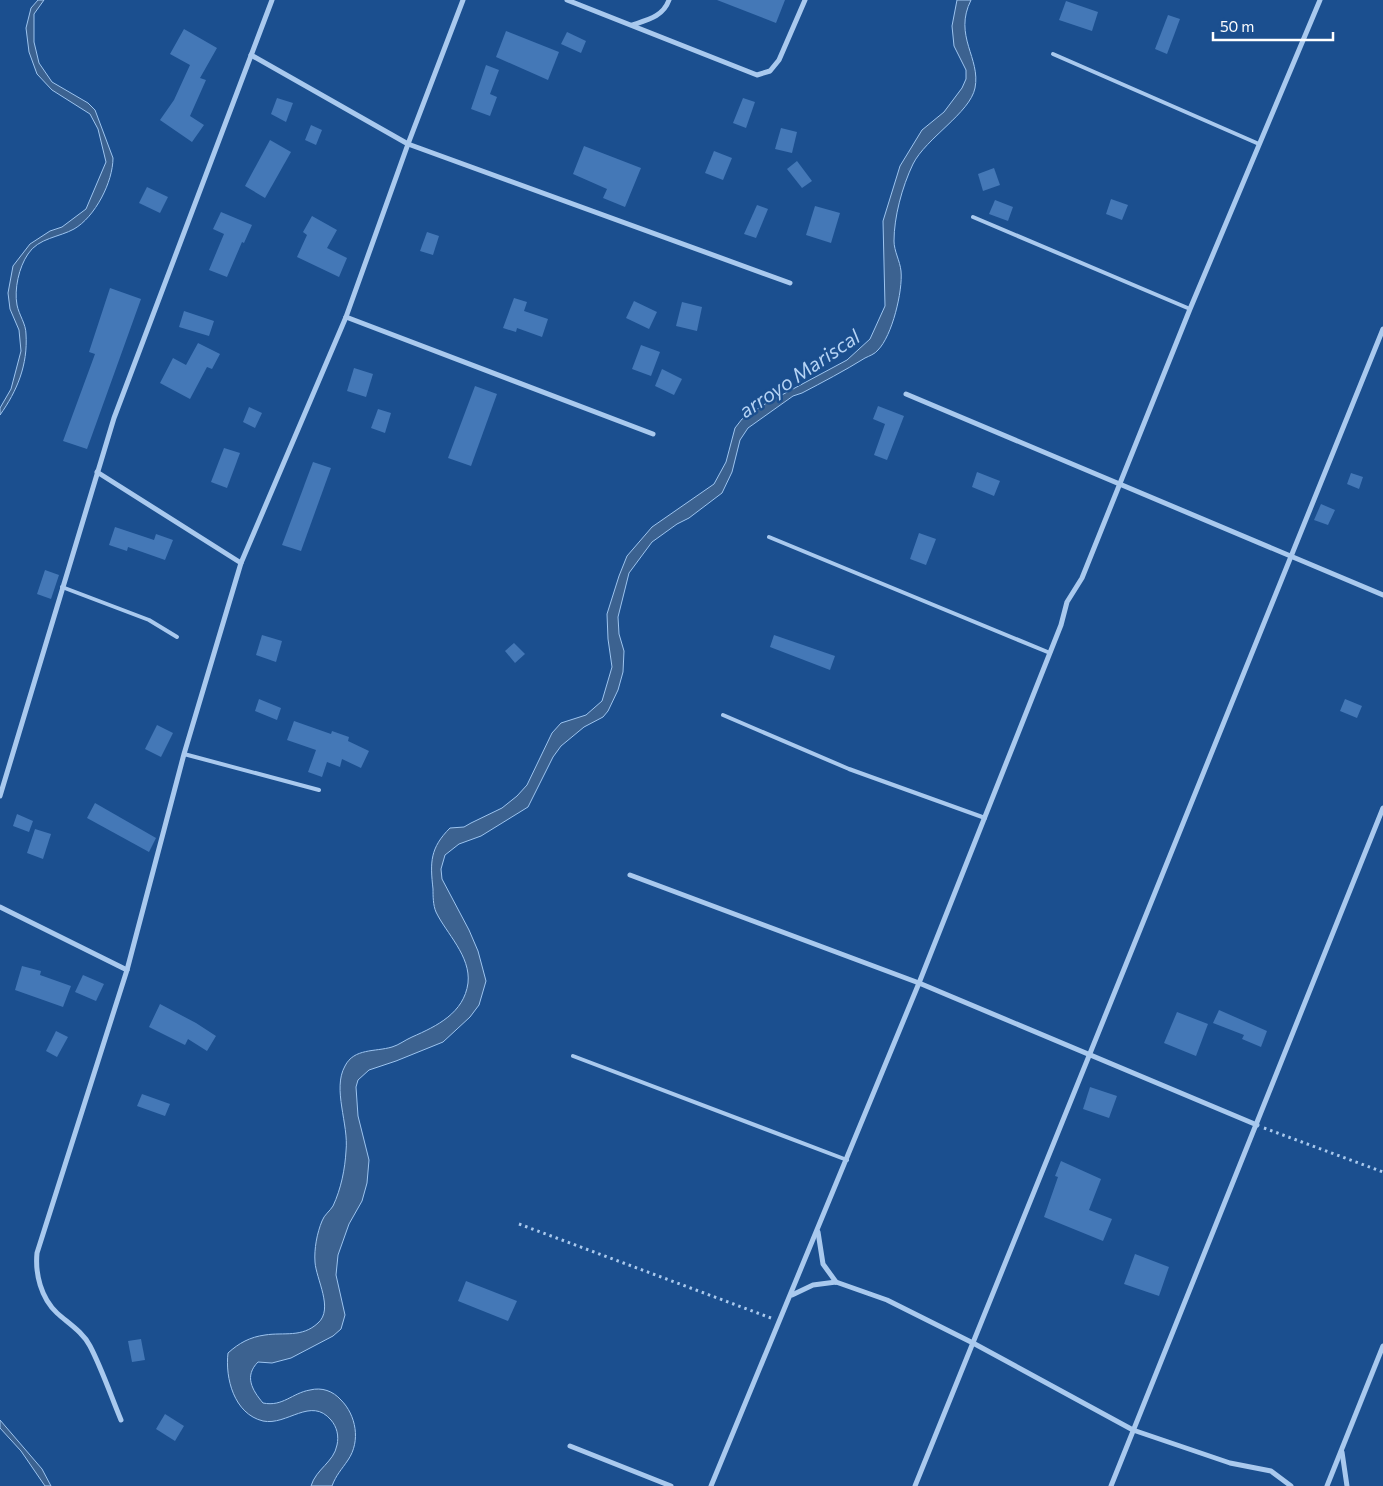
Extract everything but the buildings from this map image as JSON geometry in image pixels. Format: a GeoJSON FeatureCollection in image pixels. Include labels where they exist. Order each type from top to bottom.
{"type":"FeatureCollection","features":[{"type":"Feature","properties":{"kind":"street"},"geometry":{"type":"LineString","coordinates":[[0,796],[97,472],[135,361],[272,0]]}},
{"type":"Feature","properties":{"kind":"street"},"geometry":{"type":"LineString","coordinates":[[121,1420],[90,1345],[79,1332],[51,1307],[36,1270],[37,1253],[127,970],[184,754],[241,563],[346,317],[408,144],[463,0]]}},
{"type":"Feature","properties":{"kind":"street"},"geometry":{"type":"LineString","coordinates":[[567,0],[757,75],[770,70],[779,60],[805,0]]}},
{"type":"Feature","properties":{"kind":"street"},"geometry":{"type":"LineString","coordinates":[[631,25],[652,19],[661,13],[669,0]]}},
{"type":"Feature","properties":{"kind":"street"},"geometry":{"type":"LineString","coordinates":[[711,1486],[919,983],[1050,653],[1067,602],[1082,578],[1190,309],[1320,0]]}},
{"type":"Feature","properties":{"kind":"street"},"geometry":{"type":"LineString","coordinates":[[251,55],[408,144],[790,283]]}},
{"type":"Feature","properties":{"kind":"street"},"geometry":{"type":"LineString","coordinates":[[346,317],[653,434]]}},
{"type":"Feature","properties":{"kind":"street"},"geometry":{"type":"LineString","coordinates":[[915,1486],[1383,330]]}},
{"type":"Feature","properties":{"kind":"street"},"geometry":{"type":"LineString","coordinates":[[906,394],[1120,482],[1383,594]]}},
{"type":"Feature","properties":{"kind":"street"},"geometry":{"type":"LineString","coordinates":[[97,472],[241,563]]}},
{"type":"Feature","properties":{"kind":"street"},"geometry":{"type":"LineString","coordinates":[[1111,1486],[1383,808]]}},
{"type":"Feature","properties":{"kind":"street"},"geometry":{"type":"LineString","coordinates":[[630,875],[919,983],[1257,1125]]}},
{"type":"Feature","properties":{"kind":"street"},"geometry":{"type":"LineString","coordinates":[[0,907],[127,970]]}},
{"type":"Feature","properties":{"kind":"street"},"geometry":{"type":"LineString","coordinates":[[818,1231],[823,1264],[836,1282]]}},
{"type":"Feature","properties":{"kind":"street"},"geometry":{"type":"LineString","coordinates":[[791,1296],[813,1286],[836,1282],[916,1313],[1134,1430],[1230,1464],[1271,1472],[1291,1486]]}},
{"type":"Feature","properties":{"kind":"street"},"geometry":{"type":"LineString","coordinates":[[1327,1486],[1383,1346]]}},
{"type":"Feature","properties":{"kind":"street"},"geometry":{"type":"LineString","coordinates":[[570,1446],[671,1486]]}},
{"type":"Feature","properties":{"kind":"street"},"geometry":{"type":"LineString","coordinates":[[1341,1450],[1347,1486]]}},
{"type":"Feature","properties":{"kind":"lane"},"geometry":{"type":"LineString","coordinates":[[1053,54],[1259,144]]}},
{"type":"Feature","properties":{"kind":"lane"},"geometry":{"type":"LineString","coordinates":[[973,216],[1190,309]]}},
{"type":"Feature","properties":{"kind":"lane"},"geometry":{"type":"LineString","coordinates":[[769,537],[1050,653]]}},
{"type":"Feature","properties":{"kind":"lane"},"geometry":{"type":"LineString","coordinates":[[62,587],[149,620],[177,636]]}},
{"type":"Feature","properties":{"kind":"lane"},"geometry":{"type":"LineString","coordinates":[[722,714],[848,769],[985,818]]}},
{"type":"Feature","properties":{"kind":"lane"},"geometry":{"type":"LineString","coordinates":[[184,754],[319,790]]}},
{"type":"Feature","properties":{"kind":"lane"},"geometry":{"type":"LineString","coordinates":[[573,1056],[847,1160]]}},
{"type":"Feature","properties":{"kind":"path"},"geometry":{"type":"LineString","coordinates":[[1257,1125],[1383,1172]]}},
{"type":"Feature","properties":{"kind":"path"},"geometry":{"type":"LineString","coordinates":[[519,1224],[780,1321]]}},
{"type":"Feature","properties":{"kind":"water"},"geometry":{"type":"Polygon","coordinates":[[[38,0],[44,0],[34,14],[34,42],[39,63],[52,82],[88,103],[95,110],[113,158],[110,178],[96,208],[74,229],[37,244],[28,254],[22,265],[18,278],[16,299],[26,330],[25,356],[20,377],[12,397],[0,415],[0,408],[11,389],[21,351],[19,330],[10,309],[8,293],[13,266],[30,244],[50,231],[62,227],[86,209],[106,162],[98,129],[90,114],[52,90],[37,74],[29,52],[26,28],[31,8],[38,0]]]}},
{"type":"Feature","properties":{"kind":"water"},"geometry":{"type":"Polygon","coordinates":[[[957,0],[971,0],[966,13],[965,25],[976,77],[975,88],[965,107],[919,154],[905,182],[899,202],[894,232],[894,245],[901,271],[900,290],[896,313],[888,335],[874,354],[793,396],[748,428],[740,440],[732,472],[722,493],[689,518],[652,542],[629,573],[618,617],[619,634],[624,651],[623,672],[618,690],[608,711],[603,717],[584,727],[561,746],[553,757],[528,807],[481,836],[459,844],[445,855],[441,869],[442,879],[469,930],[478,951],[486,981],[479,1005],[470,1017],[443,1042],[369,1070],[358,1080],[356,1087],[358,1116],[369,1160],[367,1183],[362,1201],[349,1224],[338,1255],[336,1275],[345,1315],[341,1329],[333,1336],[291,1358],[272,1363],[258,1362],[251,1372],[251,1383],[263,1403],[276,1403],[314,1389],[323,1389],[338,1397],[350,1413],[355,1428],[352,1453],[332,1486],[311,1486],[313,1480],[335,1451],[338,1435],[333,1423],[323,1413],[315,1411],[298,1413],[281,1420],[272,1421],[263,1421],[253,1417],[238,1403],[230,1384],[227,1363],[228,1353],[241,1343],[254,1337],[306,1331],[323,1317],[324,1302],[316,1269],[315,1252],[320,1226],[324,1217],[333,1206],[344,1172],[346,1141],[340,1085],[341,1075],[345,1066],[349,1060],[359,1053],[395,1046],[431,1028],[448,1017],[461,1003],[468,983],[466,963],[457,945],[440,920],[433,900],[432,863],[438,842],[450,828],[464,827],[502,808],[517,796],[527,785],[552,733],[561,723],[586,715],[602,701],[612,667],[607,614],[627,556],[652,527],[714,484],[726,462],[735,428],[742,419],[765,404],[847,360],[870,339],[885,306],[883,221],[900,166],[922,130],[944,112],[962,88],[966,79],[966,70],[954,46],[952,26],[957,0]]]}},
{"type":"Feature","properties":{"kind":"water"},"geometry":{"type":"Polygon","coordinates":[[[0,1420],[42,1469],[51,1486],[45,1486],[21,1451],[0,1428],[0,1420]]]}},
{"type":"Feature","properties":{"kind":"water label","name":"arroyo Mariscal"},"geometry":{"type":"Point","coordinates":[799,373]}}]}
